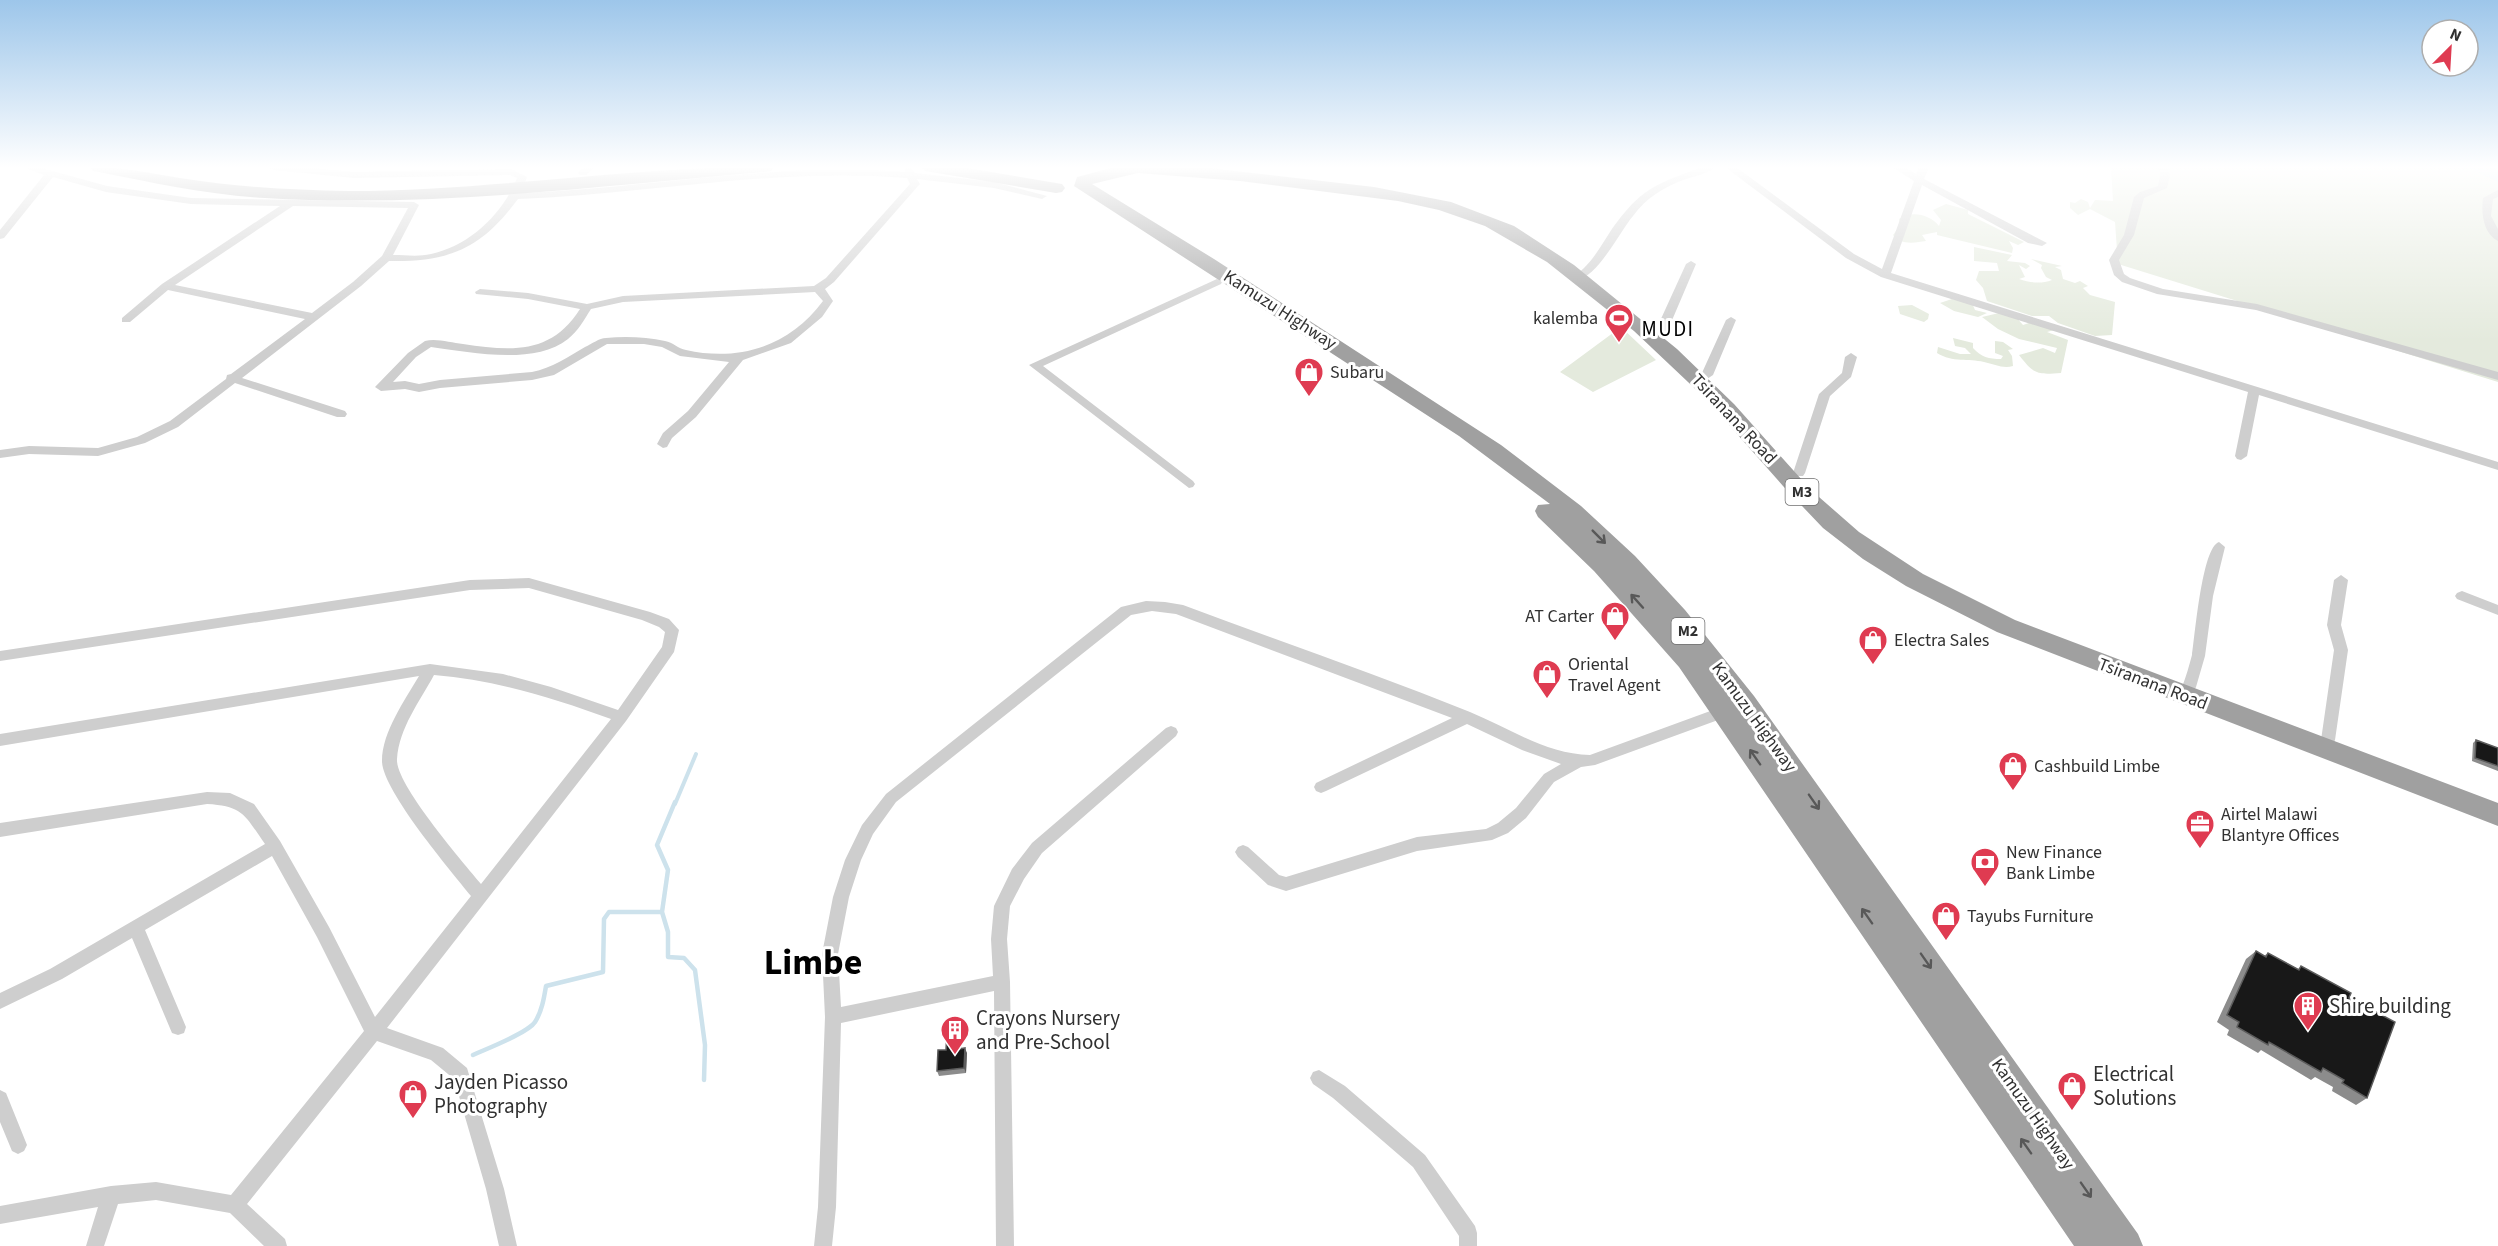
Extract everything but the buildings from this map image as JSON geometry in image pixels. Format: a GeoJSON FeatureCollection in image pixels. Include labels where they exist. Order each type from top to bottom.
{"type":"FeatureCollection","features":[{"type":"Feature","properties":{"kind":"highway","name":"Kamuzu Highway"},"geometry":{"type":"LineString","coordinates":[[1129,225],[1472,454],[1531,497],[1576,538],[1637,600],[1688,660],[2094,1246]]}},
{"type":"Feature","properties":{"kind":"highway","name":"Kamuzu Highway"},"geometry":{"type":"LineString","coordinates":[[1137,225],[1229,277],[1486,445],[1553,495],[1592,529],[1656,593],[1708,654],[1745,703],[2126,1246]]}},
{"type":"Feature","properties":{"kind":"highway","name":"Tsiranana Road"},"geometry":{"type":"LineString","coordinates":[[1497,225],[1584,274],[1701,381],[1830,521],[1879,560],[1915,581],[2007,626],[2498,815]]}},
{"type":"Feature","properties":{"kind":"highway","name":"Tsiranana Road"},"geometry":{"type":"LineString","coordinates":[[1515,225],[1660,332],[1707,375],[1834,512],[1873,543],[1932,580],[2002,613],[2189,687],[2498,803]]}},
{"type":"Feature","properties":{"kind":"street"},"geometry":{"type":"LineString","coordinates":[[0,237],[10,225]]}},
{"type":"Feature","properties":{"kind":"street"},"geometry":{"type":"LineString","coordinates":[[126,320],[166,286],[257,225]]}},
{"type":"Feature","properties":{"kind":"street"},"geometry":{"type":"LineString","coordinates":[[0,454],[29,450],[98,452],[141,440],[174,424],[231,378],[357,284],[386,258],[403,225]]}},
{"type":"Feature","properties":{"kind":"street"},"geometry":{"type":"LineString","coordinates":[[386,258],[420,259],[447,252],[466,243],[490,225]]}},
{"type":"Feature","properties":{"kind":"street"},"geometry":{"type":"LineString","coordinates":[[817,289],[830,280],[879,225]]}},
{"type":"Feature","properties":{"kind":"street"},"geometry":{"type":"LineString","coordinates":[[1584,274],[1621,225]]}},
{"type":"Feature","properties":{"kind":"street"},"geometry":{"type":"LineString","coordinates":[[1808,225],[1850,256],[1885,274],[2498,466]]}},
{"type":"Feature","properties":{"kind":"street"},"geometry":{"type":"LineString","coordinates":[[1885,274],[1903,225]]}},
{"type":"Feature","properties":{"kind":"street"},"geometry":{"type":"LineString","coordinates":[[2003,225],[2032,241],[2042,243]]}},
{"type":"Feature","properties":{"kind":"street"},"geometry":{"type":"LineString","coordinates":[[2131,225],[2114,260],[2120,275],[2126,280],[2178,296],[2257,307],[2498,376]]}},
{"type":"Feature","properties":{"kind":"street"},"geometry":{"type":"LineString","coordinates":[[1660,332],[1691,264]]}},
{"type":"Feature","properties":{"kind":"street"},"geometry":{"type":"LineString","coordinates":[[1189,484],[1035,365],[1217,282]]}},
{"type":"Feature","properties":{"kind":"street"},"geometry":{"type":"LineString","coordinates":[[166,286],[313,317]]}},
{"type":"Feature","properties":{"kind":"street"},"geometry":{"type":"LineString","coordinates":[[480,292],[528,296],[587,307],[623,299],[817,289],[823,292],[828,301],[825,308],[802,330],[775,347],[739,358],[724,359],[680,353],[665,344],[644,341],[605,341],[550,372],[532,376],[419,388],[405,385],[381,387],[402,368],[412,355],[429,343],[497,350],[544,347],[562,338],[578,322],[587,307]]}},
{"type":"Feature","properties":{"kind":"street"},"geometry":{"type":"LineString","coordinates":[[1707,375],[1731,320]]}},
{"type":"Feature","properties":{"kind":"street"},"geometry":{"type":"LineString","coordinates":[[1799,473],[1825,394],[1847,374],[1851,357]]}},
{"type":"Feature","properties":{"kind":"street"},"geometry":{"type":"LineString","coordinates":[[663,444],[667,436],[692,414],[739,358]]}},
{"type":"Feature","properties":{"kind":"street"},"geometry":{"type":"LineString","coordinates":[[231,378],[341,414]]}},
{"type":"Feature","properties":{"kind":"street"},"geometry":{"type":"LineString","coordinates":[[2241,456],[2253,389]]}},
{"type":"Feature","properties":{"kind":"street"},"geometry":{"type":"LineString","coordinates":[[2189,687],[2197,668],[2205,600],[2219,547]]}},
{"type":"Feature","properties":{"kind":"street"},"geometry":{"type":"LineString","coordinates":[[2328,740],[2341,650],[2334,625],[2341,580]]}},
{"type":"Feature","properties":{"kind":"street"},"geometry":{"type":"LineString","coordinates":[[0,656],[470,585],[518,582],[645,616],[664,623],[672,630],[669,648],[621,717],[235,1205]]}},
{"type":"Feature","properties":{"kind":"street"},"geometry":{"type":"LineString","coordinates":[[2462,596],[2498,610]]}},
{"type":"Feature","properties":{"kind":"street"},"geometry":{"type":"LineString","coordinates":[[823,1246],[827,1207],[833,1017],[830,954],[840,897],[867,830],[891,798],[1126,610],[1139,606],[1157,605],[1179,609],[1467,717],[1551,755],[1576,763],[1590,762],[1724,712]]}},
{"type":"Feature","properties":{"kind":"street"},"geometry":{"type":"LineString","coordinates":[[0,740],[430,669],[462,670],[496,677],[554,692],[621,717]]}},
{"type":"Feature","properties":{"kind":"street"},"geometry":{"type":"LineString","coordinates":[[430,669],[402,722],[388,764],[392,776],[404,794],[480,895]]}},
{"type":"Feature","properties":{"kind":"street"},"geometry":{"type":"LineString","coordinates":[[1321,787],[1467,717]]}},
{"type":"Feature","properties":{"kind":"street"},"geometry":{"type":"LineString","coordinates":[[1005,1246],[1002,982],[999,939],[1002,906],[1018,874],[1037,848],[1171,732]]}},
{"type":"Feature","properties":{"kind":"street"},"geometry":{"type":"LineString","coordinates":[[1243,852],[1274,880],[1286,884],[1417,844],[1487,835],[1503,828],[1521,813],[1549,778],[1576,763]]}},
{"type":"Feature","properties":{"kind":"street"},"geometry":{"type":"LineString","coordinates":[[0,830],[220,798],[230,799],[249,809],[275,846],[374,1032],[437,1054],[461,1074],[495,1189],[508,1246]]}},
{"type":"Feature","properties":{"kind":"street"},"geometry":{"type":"LineString","coordinates":[[0,1001],[56,974],[275,846]]}},
{"type":"Feature","properties":{"kind":"street"},"geometry":{"type":"LineString","coordinates":[[136,927],[178,1027]]}},
{"type":"Feature","properties":{"kind":"street"},"geometry":{"type":"LineString","coordinates":[[833,1017],[1002,982]]}},
{"type":"Feature","properties":{"kind":"street"},"geometry":{"type":"LineString","coordinates":[[1319,1078],[1339,1092],[1419,1161],[1468,1233],[1468,1246]]}},
{"type":"Feature","properties":{"kind":"street"},"geometry":{"type":"LineString","coordinates":[[0,1100],[18,1145]]}},
{"type":"Feature","properties":{"kind":"street"},"geometry":{"type":"LineString","coordinates":[[0,1215],[111,1195],[156,1191],[235,1205],[278,1246]]}},
{"type":"Feature","properties":{"kind":"street"},"geometry":{"type":"LineString","coordinates":[[94,1246],[111,1195]]}},
{"type":"Feature","properties":{"kind":"shaded area"},"geometry":{"type":"Polygon","coordinates":[[[1900,225],[1990,225],[2024,242],[2018,245],[2009,241],[2013,248],[2012,253],[1937,235],[1937,232],[1922,235],[1926,241],[1917,242],[1903,242],[1893,235],[1896,231],[1906,231],[1900,225]]]}},
{"type":"Feature","properties":{"kind":"shaded area"},"geometry":{"type":"Polygon","coordinates":[[[2115,225],[2498,225],[2498,382],[2118,264],[2115,225]]]}},
{"type":"Feature","properties":{"kind":"shaded area"},"geometry":{"type":"Polygon","coordinates":[[[1974,247],[2012,255],[2007,261],[2025,263],[2030,266],[2026,269],[2019,265],[2025,277],[2019,279],[2028,281],[2052,280],[2046,277],[2041,268],[2042,265],[2031,259],[2062,266],[2055,267],[2061,270],[2063,279],[2075,283],[2080,281],[2088,286],[2083,288],[2090,295],[2115,302],[2112,335],[2095,336],[2058,323],[2049,316],[2032,316],[1987,301],[1983,288],[1976,280],[1979,271],[1999,271],[1997,263],[1974,261],[1974,247]]]}},
{"type":"Feature","properties":{"kind":"shaded area"},"geometry":{"type":"Polygon","coordinates":[[[1952,299],[1972,303],[1975,310],[1987,313],[1978,317],[1954,311],[1940,303],[1952,299]]]}},
{"type":"Feature","properties":{"kind":"shaded area"},"geometry":{"type":"Polygon","coordinates":[[[1912,305],[1929,314],[1928,319],[1924,322],[1900,314],[1898,306],[1912,305]]]}},
{"type":"Feature","properties":{"kind":"shaded area"},"geometry":{"type":"Polygon","coordinates":[[[1999,313],[2016,317],[2023,325],[2038,320],[2058,329],[2047,332],[2068,340],[2061,373],[2046,374],[2032,370],[2019,355],[2043,348],[2055,353],[2057,348],[2019,339],[1998,329],[1982,317],[1999,313]]]}},
{"type":"Feature","properties":{"kind":"shaded area","name":"kalemba"},"geometry":{"type":"Polygon","coordinates":[[[1621,327],[1656,360],[1593,392],[1560,372],[1621,327]]]}},
{"type":"Feature","properties":{"kind":"shaded area"},"geometry":{"type":"Polygon","coordinates":[[[1953,338],[1973,343],[1973,348],[1979,354],[1997,359],[2003,356],[1995,353],[1995,341],[2003,342],[2013,349],[2008,350],[2012,356],[2013,366],[2002,367],[1978,361],[1955,359],[1937,353],[1938,347],[1960,354],[1971,354],[1965,348],[1955,346],[1953,338]]]}},
{"type":"Feature","properties":{"kind":"waterway"},"geometry":{"type":"LineString","coordinates":[[675,804],[696,754]]}},
{"type":"Feature","properties":{"kind":"waterway"},"geometry":{"type":"LineString","coordinates":[[662,912],[668,870],[657,845],[675,802]]}},
{"type":"Feature","properties":{"kind":"waterway"},"geometry":{"type":"LineString","coordinates":[[473,1055],[516,1036],[531,1026],[539,1013],[546,986],[603,972],[604,919],[609,912],[662,912]]}},
{"type":"Feature","properties":{"kind":"waterway"},"geometry":{"type":"LineString","coordinates":[[662,912],[668,932],[668,957],[684,958],[695,970],[705,1045],[704,1080]]}},
{"type":"Feature","properties":{"kind":"place","name":"kalemba"},"geometry":{"type":"Point","coordinates":[1619,344]}},
{"type":"Feature","properties":{"kind":"place","name":"Subaru"},"geometry":{"type":"Point","coordinates":[1309,398]}},
{"type":"Feature","properties":{"kind":"place","name":"AT Carter"},"geometry":{"type":"Point","coordinates":[1615,642]}},
{"type":"Feature","properties":{"kind":"place","name":"Electra Sales"},"geometry":{"type":"Point","coordinates":[1873,666]}},
{"type":"Feature","properties":{"kind":"place","name":"Oriental Travel Agent"},"geometry":{"type":"Point","coordinates":[1547,700]}},
{"type":"Feature","properties":{"kind":"place","name":"Cashbuild Limbe"},"geometry":{"type":"Point","coordinates":[2013,792]}},
{"type":"Feature","properties":{"kind":"place","name":"Airtel Malawi Blantyre Offices"},"geometry":{"type":"Point","coordinates":[2200,850]}},
{"type":"Feature","properties":{"kind":"place","name":"New Finance Bank Limbe"},"geometry":{"type":"Point","coordinates":[1985,888]}},
{"type":"Feature","properties":{"kind":"place","name":"Tayubs Furniture"},"geometry":{"type":"Point","coordinates":[1946,942]}},
{"type":"Feature","properties":{"kind":"place","name":"Shire building"},"geometry":{"type":"Point","coordinates":[2308,1032]}},
{"type":"Feature","properties":{"kind":"place","name":"Crayons Nursery and Pre-School"},"geometry":{"type":"Point","coordinates":[955,1056]}},
{"type":"Feature","properties":{"kind":"place","name":"Electrical Solutions"},"geometry":{"type":"Point","coordinates":[2072,1112]}},
{"type":"Feature","properties":{"kind":"place","name":"Jayden Picasso Photography"},"geometry":{"type":"Point","coordinates":[413,1120]}},
{"type":"Feature","properties":{"kind":"district","name":"MUDI"},"geometry":{"type":"Point","coordinates":[1668,329]}},
{"type":"Feature","properties":{"kind":"district","name":"Limbe"},"geometry":{"type":"Point","coordinates":[813,962]}}]}
